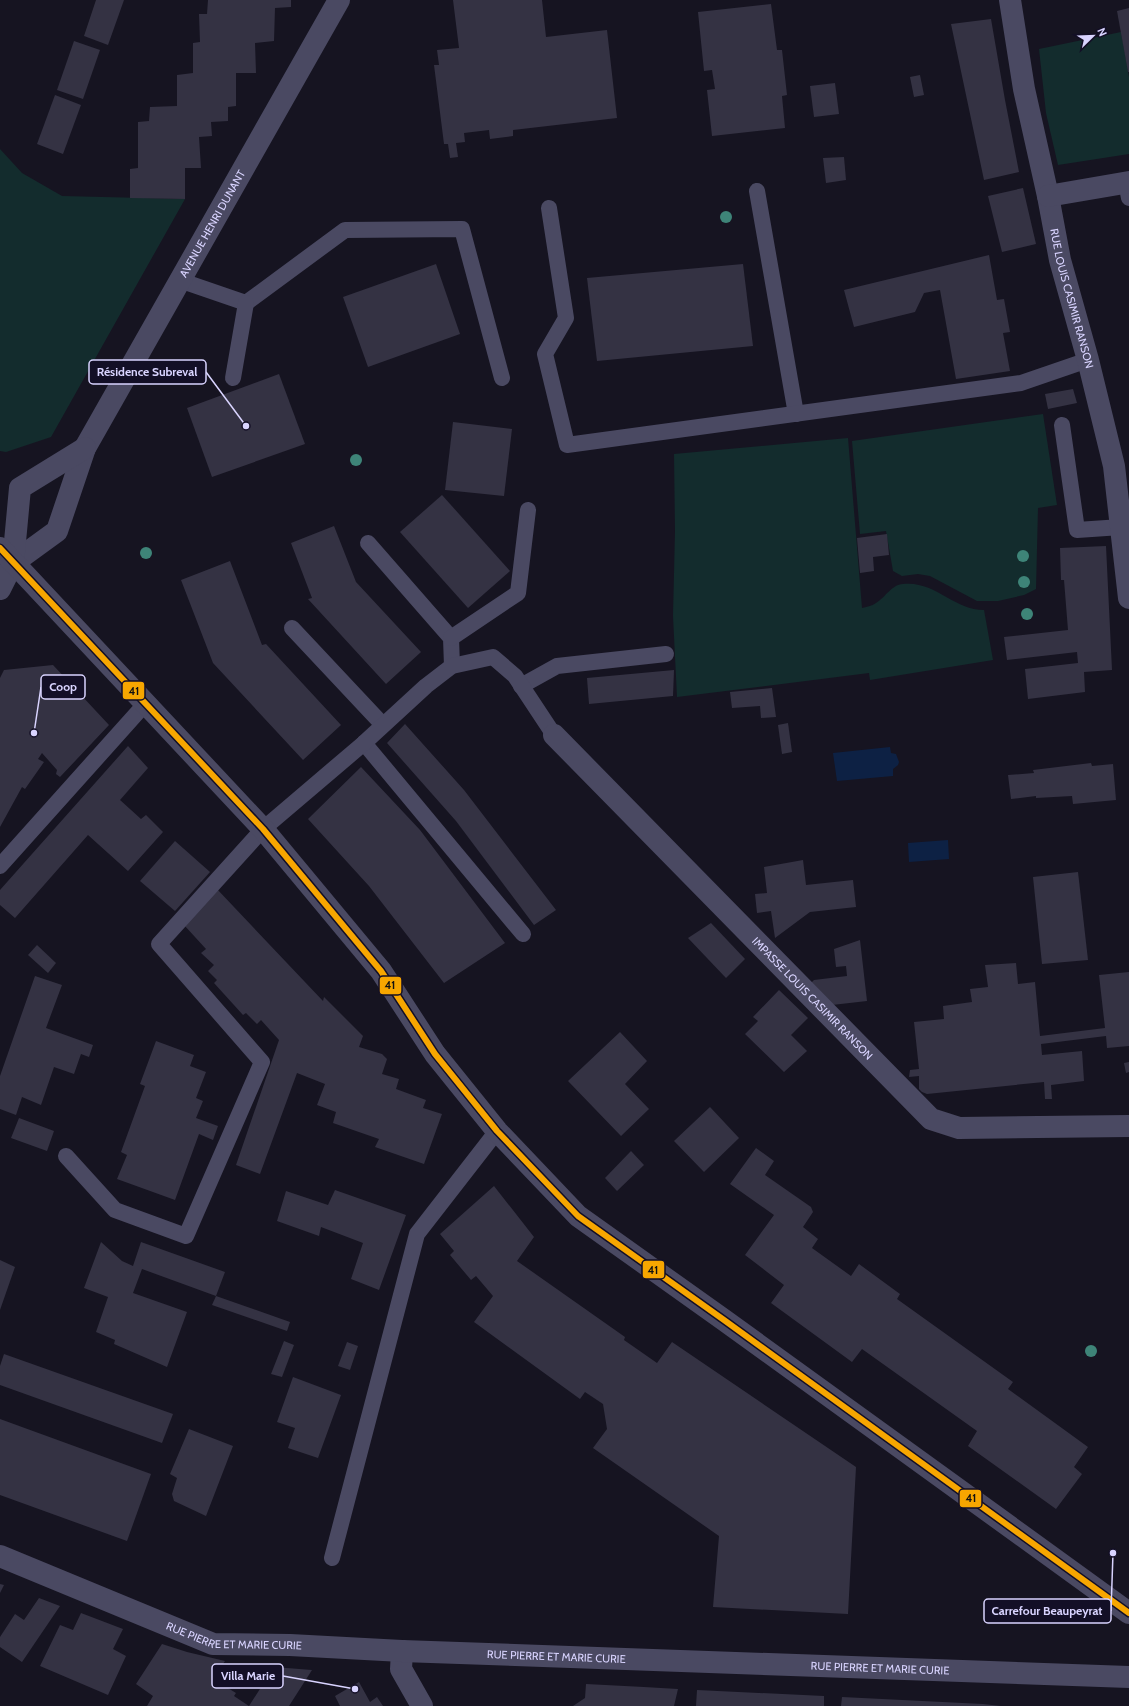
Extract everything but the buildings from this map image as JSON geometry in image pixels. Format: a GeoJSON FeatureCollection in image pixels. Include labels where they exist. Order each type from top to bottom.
{"type":"FeatureCollection","features":[{"type":"Feature","properties":{"kind":"street","name":"AVENUE HENRI DUNANT"},"geometry":{"type":"LineString","coordinates":[[6,556],[58,531],[85,448],[339,0]]}},
{"type":"Feature","properties":{"kind":"street","name":"RUE LOUIS CASIMIR RANSON"},"geometry":{"type":"LineString","coordinates":[[1010,0],[1024,89],[1048,196],[1060,260],[1088,360],[1114,466],[1129,598]]}},
{"type":"Feature","properties":{"kind":"street"},"geometry":{"type":"LineString","coordinates":[[1048,196],[1128,187]]}},
{"type":"Feature","properties":{"kind":"street","name":"AVENUE HENRI DUNANT"},"geometry":{"type":"LineString","coordinates":[[6,556],[20,488],[85,448]]}},
{"type":"Feature","properties":{"kind":"street"},"geometry":{"type":"LineString","coordinates":[[0,589],[6,556]]}},
{"type":"Feature","properties":{"kind":"street"},"geometry":{"type":"LineString","coordinates":[[6,556],[146,703],[262,829],[381,971],[435,1054],[497,1131],[578,1216],[737,1329],[1129,1613]]}},
{"type":"Feature","properties":{"kind":"street","name":"IMPASSE LOUIS CASIMIR RANSON"},"geometry":{"type":"LineString","coordinates":[[554,735],[931,1119],[959,1128],[1129,1126]]}},
{"type":"Feature","properties":{"kind":"street","name":"RUE PIERRE ET MARIE CURIE"},"geometry":{"type":"LineString","coordinates":[[0,1556],[213,1644],[290,1645],[402,1651],[1129,1677]]}},
{"type":"Feature","properties":{"kind":"street"},"geometry":{"type":"LineString","coordinates":[[402,1651],[401,1669],[422,1706]]}},
{"type":"Feature","properties":{"kind":"lane"},"geometry":{"type":"LineString","coordinates":[[757,191],[796,414]]}},
{"type":"Feature","properties":{"kind":"lane"},"geometry":{"type":"LineString","coordinates":[[549,208],[566,318],[545,354],[567,445],[1021,383],[1088,360]]}},
{"type":"Feature","properties":{"kind":"lane"},"geometry":{"type":"LineString","coordinates":[[233,378],[246,303],[345,230],[462,229],[502,378]]}},
{"type":"Feature","properties":{"kind":"lane"},"geometry":{"type":"LineString","coordinates":[[179,280],[246,303]]}},
{"type":"Feature","properties":{"kind":"lane"},"geometry":{"type":"LineString","coordinates":[[1062,425],[1077,530],[1122,527]]}},
{"type":"Feature","properties":{"kind":"lane"},"geometry":{"type":"LineString","coordinates":[[451,638],[518,593],[528,510]]}},
{"type":"Feature","properties":{"kind":"lane"},"geometry":{"type":"LineString","coordinates":[[368,543],[451,638],[452,666]]}},
{"type":"Feature","properties":{"kind":"lane"},"geometry":{"type":"LineString","coordinates":[[292,628],[383,726]]}},
{"type":"Feature","properties":{"kind":"lane"},"geometry":{"type":"LineString","coordinates":[[522,686],[557,666],[666,654]]}},
{"type":"Feature","properties":{"kind":"lane"},"geometry":{"type":"LineString","coordinates":[[66,1156],[115,1210],[186,1236],[262,1062],[159,944],[262,829],[452,666],[494,657],[515,676],[554,735]]}},
{"type":"Feature","properties":{"kind":"lane"},"geometry":{"type":"LineString","coordinates":[[0,866],[146,703]]}},
{"type":"Feature","properties":{"kind":"lane"},"geometry":{"type":"LineString","coordinates":[[364,742],[522,934]]}},
{"type":"Feature","properties":{"kind":"lane"},"geometry":{"type":"LineString","coordinates":[[332,1558],[417,1234],[497,1131]]}},
{"type":"Feature","properties":{"kind":"green space"},"geometry":{"type":"Polygon","coordinates":[[[1121,32],[1129,77],[1129,154],[1058,165],[1046,113],[1039,49],[1121,32]]]}},
{"type":"Feature","properties":{"kind":"green space"},"geometry":{"type":"Polygon","coordinates":[[[0,149],[22,173],[62,196],[185,199],[51,437],[6,452],[0,451],[0,149]]]}},
{"type":"Feature","properties":{"kind":"green space"},"geometry":{"type":"Polygon","coordinates":[[[1043,414],[1057,505],[1038,508],[1036,589],[1024,595],[998,601],[977,601],[930,576],[918,574],[902,576],[893,571],[886,531],[860,534],[852,441],[1043,414]]]}},
{"type":"Feature","properties":{"kind":"green space"},"geometry":{"type":"Polygon","coordinates":[[[848,438],[862,608],[880,601],[892,589],[899,585],[914,584],[925,586],[953,601],[973,609],[984,610],[993,660],[870,680],[869,673],[677,697],[673,616],[675,531],[674,454],[848,438]]]}},
{"type":"Feature","properties":{"kind":"water"},"geometry":{"type":"Polygon","coordinates":[[[890,747],[891,753],[896,754],[899,762],[893,769],[893,776],[837,781],[833,753],[890,747]]]}},
{"type":"Feature","properties":{"kind":"water"},"geometry":{"type":"Polygon","coordinates":[[[948,840],[949,859],[909,862],[908,843],[948,840]]]}},
{"type":"Feature","properties":{"kind":"transit line","name":"41"},"geometry":{"type":"LineString","coordinates":[[0,548],[263,829],[381,971],[435,1054],[497,1131],[578,1216],[1129,1613]]}},
{"type":"Feature","properties":{"kind":"place","name":"Résidence Subreval"},"geometry":{"type":"Point","coordinates":[246,426]}},
{"type":"Feature","properties":{"kind":"place","name":"Coop"},"geometry":{"type":"Point","coordinates":[34,733]}},
{"type":"Feature","properties":{"kind":"place","name":"Carrefour Beaupeyrat"},"geometry":{"type":"Point","coordinates":[1113,1553]}},
{"type":"Feature","properties":{"kind":"place","name":"Villa Marie"},"geometry":{"type":"Point","coordinates":[355,1689]}}]}
